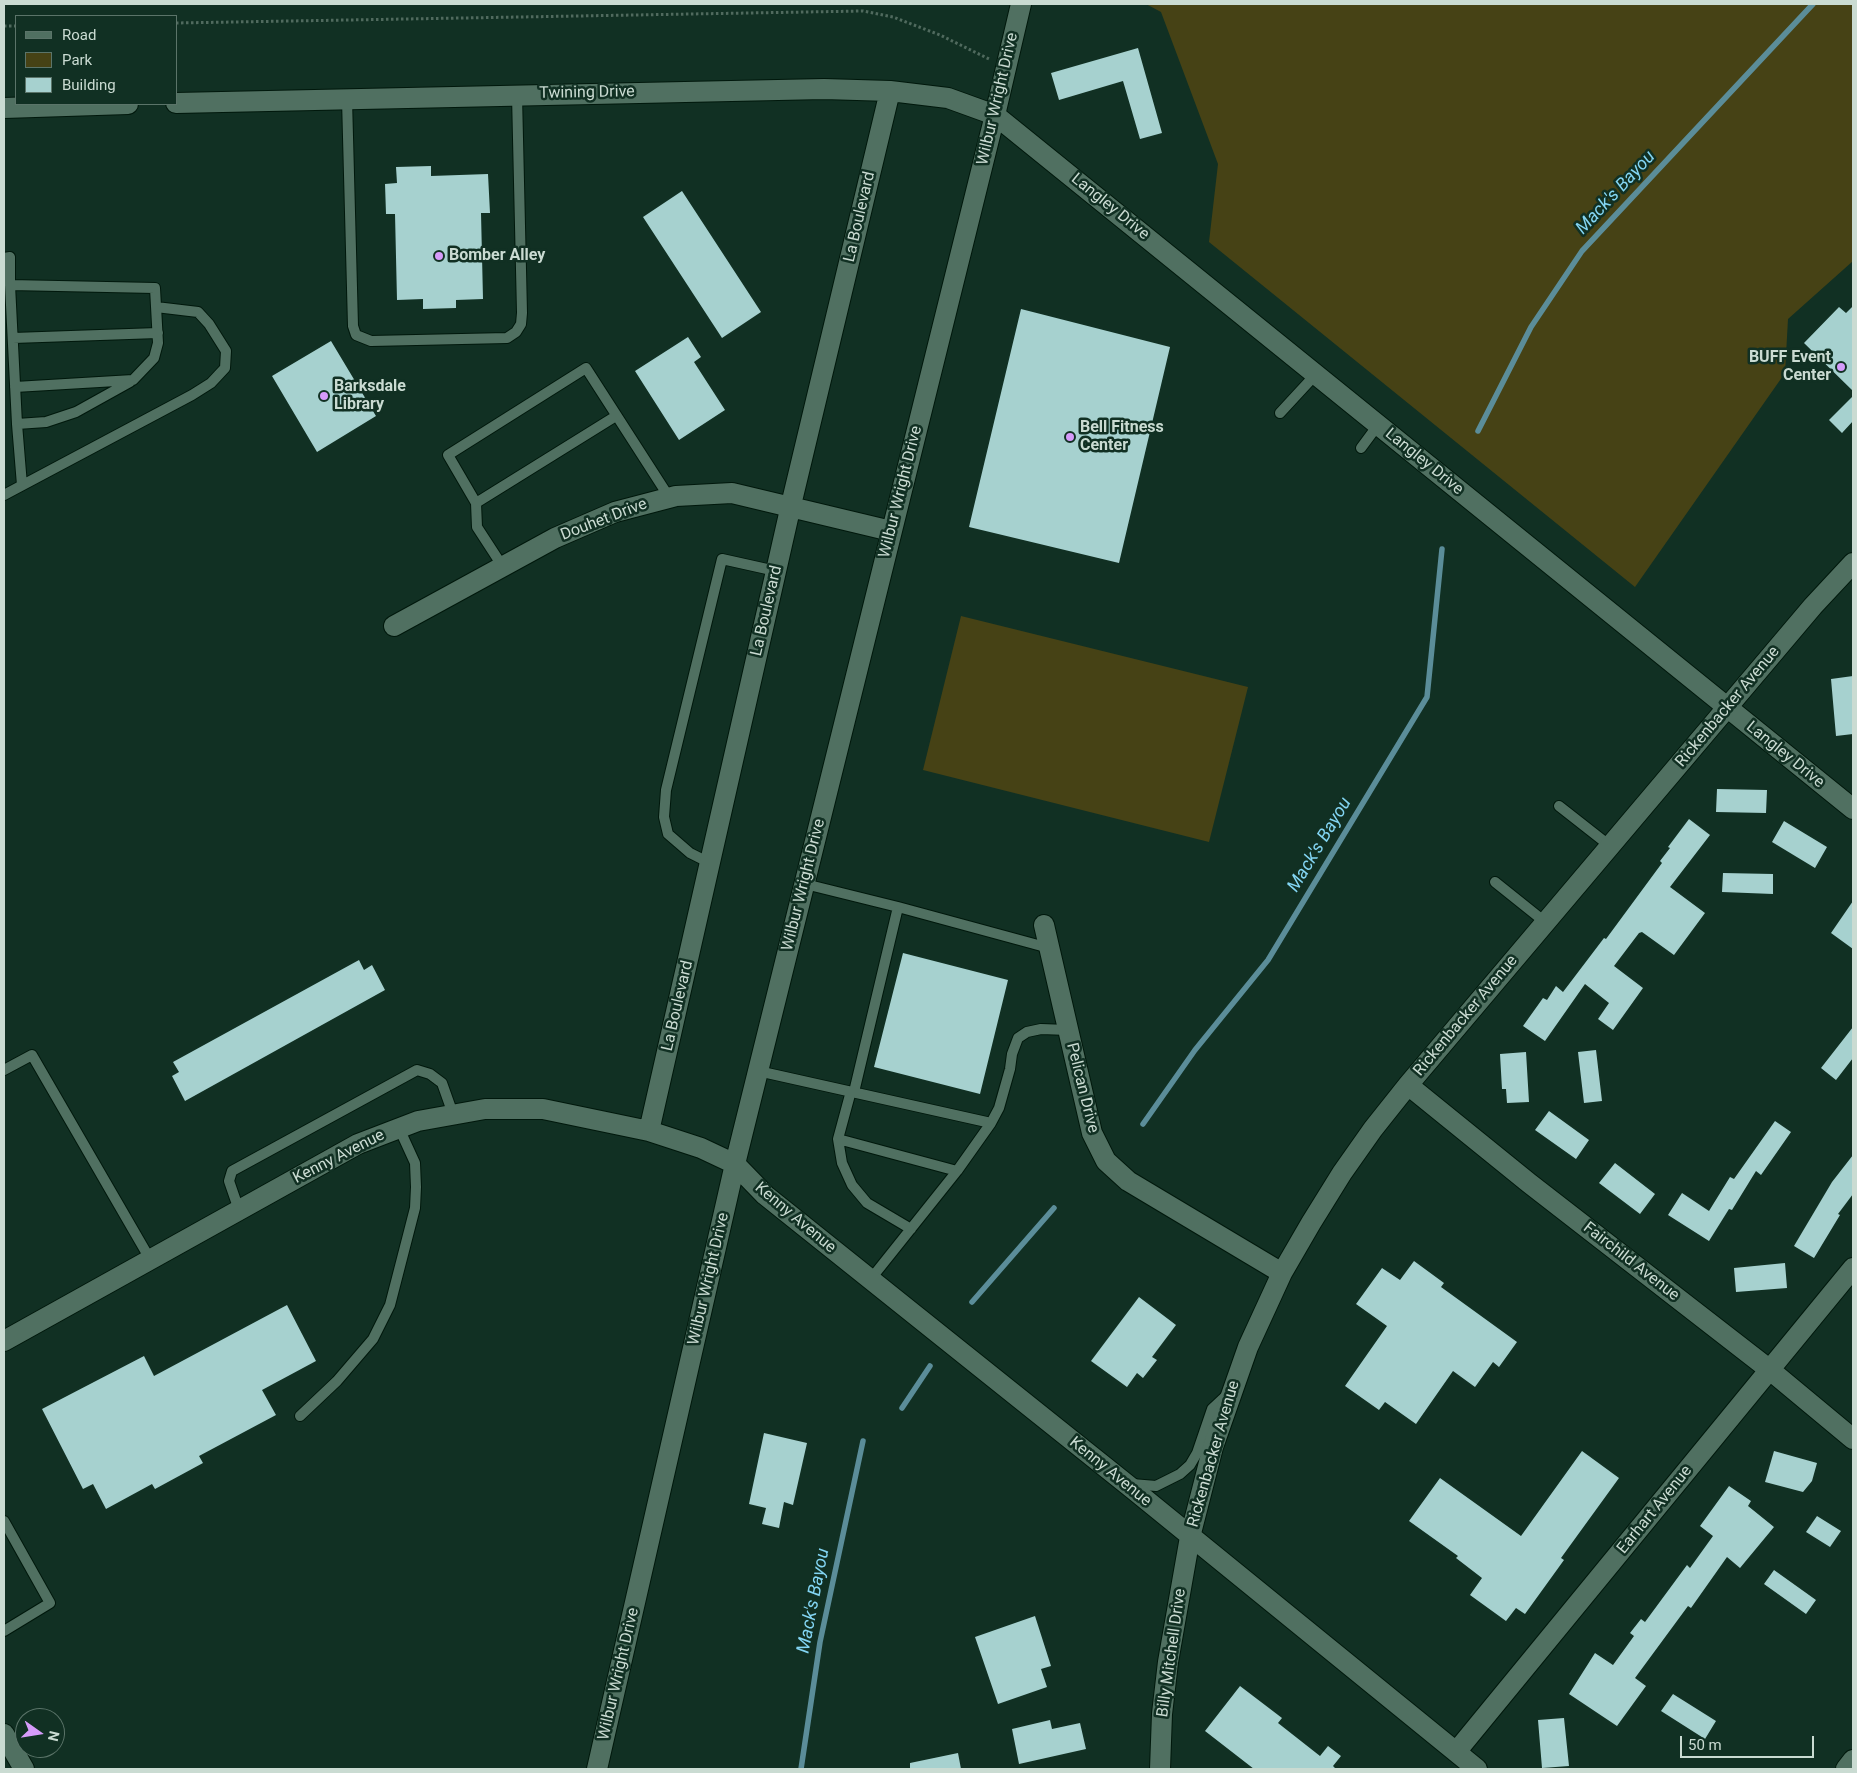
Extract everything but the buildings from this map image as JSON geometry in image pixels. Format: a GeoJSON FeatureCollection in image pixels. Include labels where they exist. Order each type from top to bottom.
{"type":"FeatureCollection","features":[{"type":"Feature","properties":{"kind":"street","name":"Wilbur Wright Drive"},"geometry":{"type":"LineString","coordinates":[[597,1769],[735,1164],[1021,4]]}},
{"type":"Feature","properties":{"kind":"street","name":"Twining Drive"},"geometry":{"type":"LineString","coordinates":[[178,102],[347,100],[768,89],[890,91],[948,98],[995,115]]}},
{"type":"Feature","properties":{"kind":"street","name":"La Boulevard"},"geometry":{"type":"LineString","coordinates":[[649,1132],[791,505],[890,91]]}},
{"type":"Feature","properties":{"kind":"street"},"geometry":{"type":"LineString","coordinates":[[4,108],[97,105]]}},
{"type":"Feature","properties":{"kind":"street","name":"Langley Drive"},"geometry":{"type":"LineString","coordinates":[[995,115],[1853,809]]}},
{"type":"Feature","properties":{"kind":"street","name":"Douhet Drive"},"geometry":{"type":"LineString","coordinates":[[394,626],[555,538],[615,512],[669,498],[704,493],[732,493],[791,505],[891,531]]}},
{"type":"Feature","properties":{"kind":"street","name":"Rickenbacker Avenue"},"geometry":{"type":"LineString","coordinates":[[1190,1537],[1213,1447],[1252,1338],[1282,1273],[1342,1172],[1408,1085],[1853,562]]}},
{"type":"Feature","properties":{"kind":"street","name":"Pelican Drive"},"geometry":{"type":"LineString","coordinates":[[1044,925],[1096,1145],[1112,1168],[1128,1181],[1282,1273]]}},
{"type":"Feature","properties":{"kind":"street","name":"Fairchild Avenue"},"geometry":{"type":"LineString","coordinates":[[1408,1085],[1529,1183],[1770,1370],[1853,1439]]}},
{"type":"Feature","properties":{"kind":"street","name":"Kenny Avenue"},"geometry":{"type":"LineString","coordinates":[[4,1341],[358,1144],[418,1121],[485,1109],[543,1109],[649,1132],[701,1148],[735,1164],[765,1195],[1477,1769]]}},
{"type":"Feature","properties":{"kind":"street","name":"Earhart Avenue"},"geometry":{"type":"LineString","coordinates":[[1456,1752],[1853,1268]]}},
{"type":"Feature","properties":{"kind":"street","name":"Billy Mitchell Drive"},"geometry":{"type":"LineString","coordinates":[[1160,1769],[1162,1714],[1168,1662],[1190,1537]]}},
{"type":"Feature","properties":{"kind":"street"},"geometry":{"type":"LineString","coordinates":[[5,1740],[24,1769]]}},
{"type":"Feature","properties":{"kind":"street"},"geometry":{"type":"LineString","coordinates":[[1846,1769],[1853,1760]]}},
{"type":"Feature","properties":{"kind":"lane"},"geometry":{"type":"LineString","coordinates":[[347,100],[353,326],[356,335],[371,341],[507,338],[516,332],[521,324],[522,313],[517,95]]}},
{"type":"Feature","properties":{"kind":"lane"},"geometry":{"type":"LineString","coordinates":[[4,258],[10,257],[15,387],[22,485]]}},
{"type":"Feature","properties":{"kind":"lane"},"geometry":{"type":"LineString","coordinates":[[10,286],[155,288],[158,333],[154,358],[133,380],[76,412],[46,422],[17,424]]}},
{"type":"Feature","properties":{"kind":"lane"},"geometry":{"type":"LineString","coordinates":[[4,495],[192,395],[211,383],[225,368],[226,351],[209,324],[198,312],[156,307]]}},
{"type":"Feature","properties":{"kind":"lane"},"geometry":{"type":"LineString","coordinates":[[13,338],[158,333]]}},
{"type":"Feature","properties":{"kind":"lane"},"geometry":{"type":"LineString","coordinates":[[503,567],[477,527],[476,502],[448,455],[586,368],[669,498]]}},
{"type":"Feature","properties":{"kind":"lane"},"geometry":{"type":"LineString","coordinates":[[1280,413],[1316,374]]}},
{"type":"Feature","properties":{"kind":"lane"},"geometry":{"type":"LineString","coordinates":[[15,387],[133,380]]}},
{"type":"Feature","properties":{"kind":"lane"},"geometry":{"type":"LineString","coordinates":[[476,502],[616,416]]}},
{"type":"Feature","properties":{"kind":"lane"},"geometry":{"type":"LineString","coordinates":[[1361,448],[1378,425]]}},
{"type":"Feature","properties":{"kind":"lane"},"geometry":{"type":"LineString","coordinates":[[710,863],[690,852],[668,834],[664,817],[666,790],[722,559],[776,571]]}},
{"type":"Feature","properties":{"kind":"lane"},"geometry":{"type":"LineString","coordinates":[[1559,806],[1610,846]]}},
{"type":"Feature","properties":{"kind":"lane"},"geometry":{"type":"LineString","coordinates":[[1496,882],[1545,922]]}},
{"type":"Feature","properties":{"kind":"lane"},"geometry":{"type":"LineString","coordinates":[[805,884],[1049,948]]}},
{"type":"Feature","properties":{"kind":"lane"},"geometry":{"type":"LineString","coordinates":[[898,907],[852,1091],[838,1139],[842,1163],[852,1185],[867,1202],[911,1230]]}},
{"type":"Feature","properties":{"kind":"lane"},"geometry":{"type":"LineString","coordinates":[[870,1280],[957,1171],[991,1122],[999,1108],[1010,1069],[1012,1054],[1018,1038],[1027,1032],[1041,1029],[1068,1030]]}},
{"type":"Feature","properties":{"kind":"lane"},"geometry":{"type":"LineString","coordinates":[[4,1070],[32,1055],[150,1259]]}},
{"type":"Feature","properties":{"kind":"lane"},"geometry":{"type":"LineString","coordinates":[[239,1210],[229,1181],[232,1171],[417,1070],[430,1074],[442,1083],[453,1114]]}},
{"type":"Feature","properties":{"kind":"lane"},"geometry":{"type":"LineString","coordinates":[[758,1071],[991,1122]]}},
{"type":"Feature","properties":{"kind":"lane"},"geometry":{"type":"LineString","coordinates":[[300,1416],[337,1381],[373,1339],[390,1305],[415,1208],[415,1163],[399,1128]]}},
{"type":"Feature","properties":{"kind":"lane"},"geometry":{"type":"LineString","coordinates":[[838,1139],[957,1171]]}},
{"type":"Feature","properties":{"kind":"lane"},"geometry":{"type":"LineString","coordinates":[[1123,1482],[1156,1486],[1180,1474],[1197,1453],[1212,1408],[1232,1391]]}},
{"type":"Feature","properties":{"kind":"lane"},"geometry":{"type":"LineString","coordinates":[[4,1521],[50,1603],[4,1631]]}},
{"type":"Feature","properties":{"kind":"path"},"geometry":{"type":"LineString","coordinates":[[178,23],[863,11],[892,17],[940,35],[989,60]]}},
{"type":"Feature","properties":{"kind":"green space"},"geometry":{"type":"Polygon","coordinates":[[[1146,4],[1853,4],[1853,261],[1788,319],[1785,373],[1635,587],[1209,242],[1218,164],[1161,12],[1146,4]]]}},
{"type":"Feature","properties":{"kind":"green space"},"geometry":{"type":"Polygon","coordinates":[[[961,616],[1248,687],[1209,842],[923,770],[961,616]]]}},
{"type":"Feature","properties":{"kind":"waterway","name":"Mack's Bayou"},"geometry":{"type":"LineString","coordinates":[[1478,431],[1531,327],[1582,251],[1813,4]]}},
{"type":"Feature","properties":{"kind":"waterway","name":"Mack's Bayou"},"geometry":{"type":"LineString","coordinates":[[1143,1124],[1195,1050],[1268,960],[1427,697],[1442,549]]}},
{"type":"Feature","properties":{"kind":"waterway","name":"Mack's Bayou"},"geometry":{"type":"LineString","coordinates":[[972,1302],[1054,1208]]}},
{"type":"Feature","properties":{"kind":"waterway","name":"Mack's Bayou"},"geometry":{"type":"LineString","coordinates":[[902,1408],[930,1366]]}},
{"type":"Feature","properties":{"kind":"waterway","name":"Mack's Bayou"},"geometry":{"type":"LineString","coordinates":[[801,1769],[820,1642],[863,1441]]}},
{"type":"Feature","properties":{"kind":"place","name":"Bomber Alley"},"geometry":{"type":"Point","coordinates":[439,256]}},
{"type":"Feature","properties":{"kind":"place","name":"BUFF Event Center"},"geometry":{"type":"Point","coordinates":[1841,367]}},
{"type":"Feature","properties":{"kind":"place","name":"Barksdale Library"},"geometry":{"type":"Point","coordinates":[324,396]}},
{"type":"Feature","properties":{"kind":"place","name":"Bell Fitness Center"},"geometry":{"type":"Point","coordinates":[1070,437]}}]}
